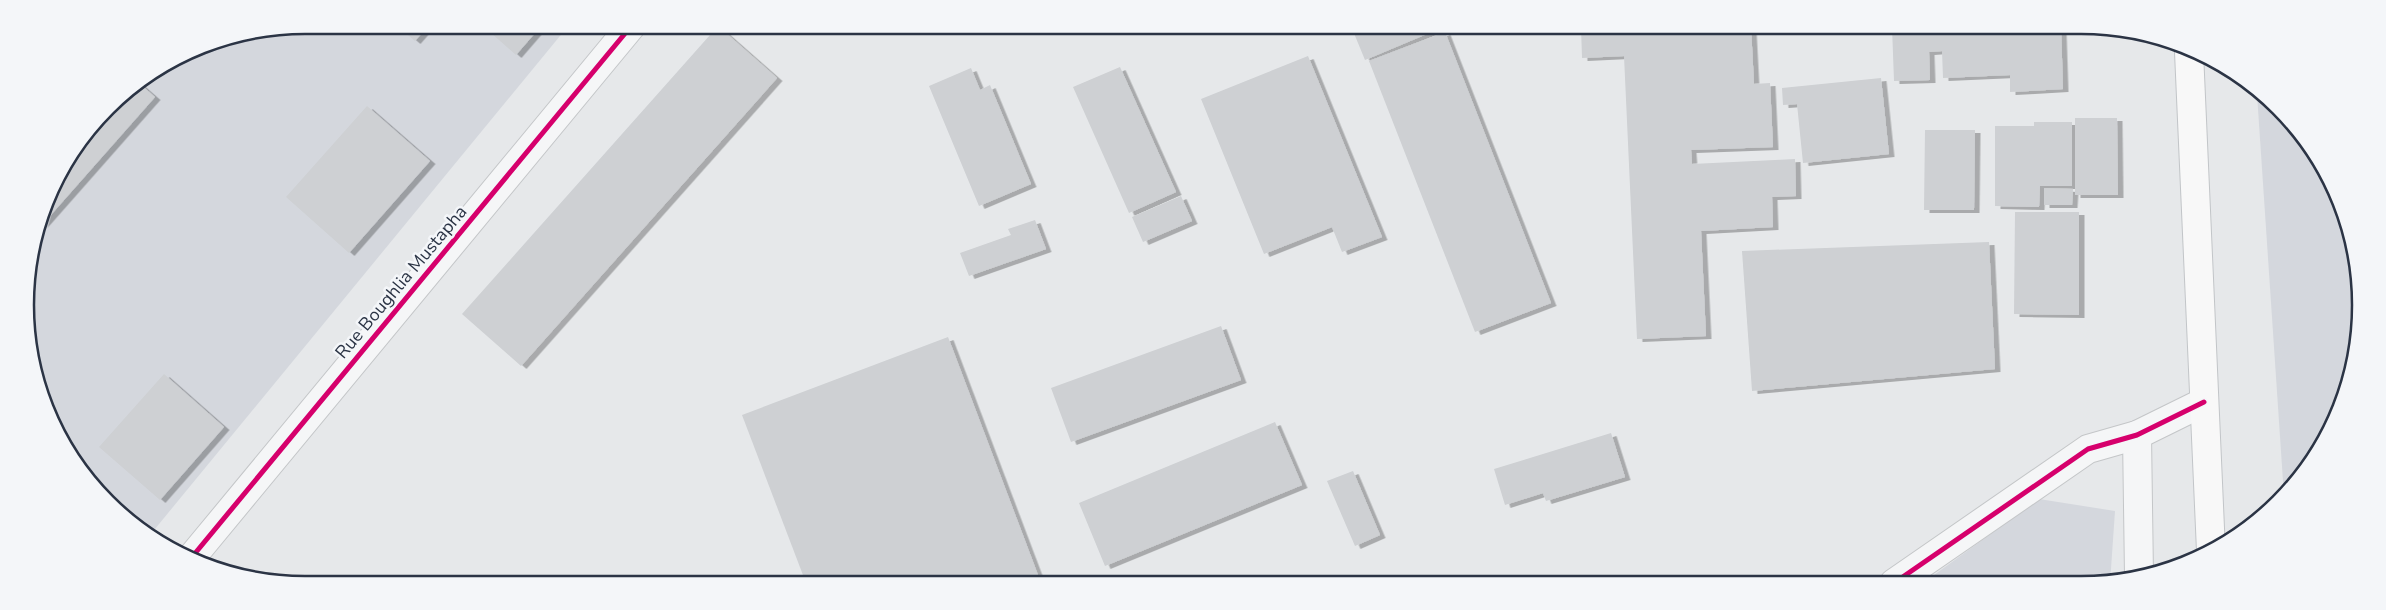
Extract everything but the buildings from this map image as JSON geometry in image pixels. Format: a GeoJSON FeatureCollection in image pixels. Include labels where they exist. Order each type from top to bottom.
{"type":"FeatureCollection","features":[{"type":"Feature","properties":{"kind":"main road"},"geometry":{"type":"LineString","coordinates":[[2190,57],[2212,543]]}},
{"type":"Feature","properties":{"kind":"street","name":"Rue Boughlia Mustapha"},"geometry":{"type":"LineString","coordinates":[[195,553],[625,34]]}},
{"type":"Feature","properties":{"kind":"street"},"geometry":{"type":"LineString","coordinates":[[1904,576],[2088,449],[2137,435],[2204,402]]}},
{"type":"Feature","properties":{"kind":"street"},"geometry":{"type":"LineString","coordinates":[[2137,435],[2139,570]]}},
{"type":"Feature","properties":{"kind":"shaded area"},"geometry":{"type":"Polygon","coordinates":[[[287,34],[562,34],[154,531],[113,497],[79,456],[54,409],[43,375],[36,340],[34,287],[39,252],[54,201],[79,154],[113,113],[154,79],[169,70],[201,54],[252,39],[287,34]]]}},
{"type":"Feature","properties":{"kind":"shaded area"},"geometry":{"type":"Polygon","coordinates":[[[2257,99],[2285,126],[2316,169],[2338,218],[2347,252],[2352,287],[2350,340],[2338,392],[2316,441],[2307,456],[2283,486],[2257,99]]]}},
{"type":"Feature","properties":{"kind":"shaded area"},"geometry":{"type":"Polygon","coordinates":[[[2039,499],[2115,511],[2111,575],[1933,576],[2039,499]]]}},
{"type":"Feature","properties":{"kind":"cycle path"},"geometry":{"type":"LineString","coordinates":[[195,553],[625,34]]}},
{"type":"Feature","properties":{"kind":"cycle path"},"geometry":{"type":"LineString","coordinates":[[1904,576],[2088,449],[2137,435],[2204,402]]}}]}
